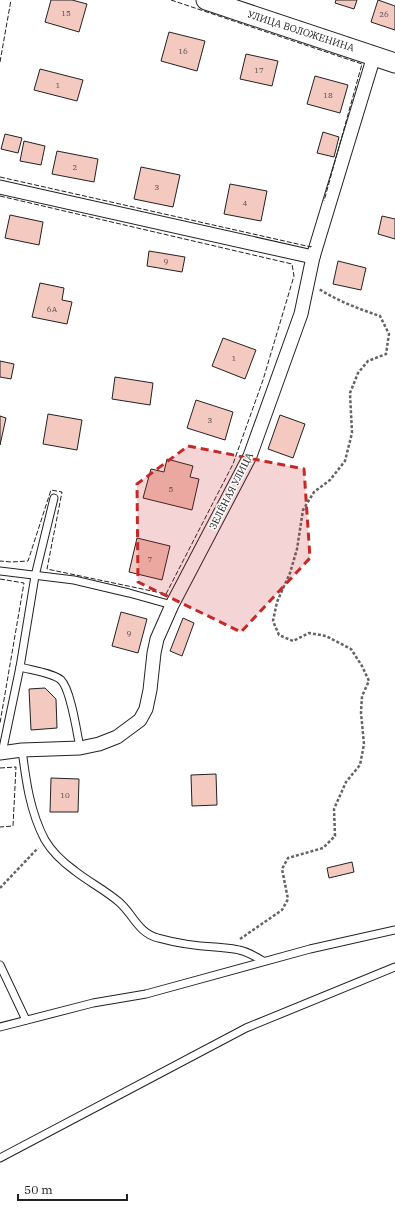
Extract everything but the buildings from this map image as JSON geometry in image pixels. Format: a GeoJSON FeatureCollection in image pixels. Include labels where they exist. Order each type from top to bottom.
{"type":"FeatureCollection","features":[{"type":"Feature","properties":{"kind":"main road","name":"УЛИЦА ВОЛОЖЕНИНА"},"geometry":{"type":"LineString","coordinates":[[206,0],[395,63]]}},
{"type":"Feature","properties":{"kind":"street","name":"ЗЕЛЁНАЯ УЛИЦА"},"geometry":{"type":"LineString","coordinates":[[80,748],[99,744],[117,737],[140,720],[146,709],[157,639],[172,605],[250,456],[302,314],[313,257],[374,56]]}},
{"type":"Feature","properties":{"kind":"street"},"geometry":{"type":"LineString","coordinates":[[0,187],[313,257]]}},
{"type":"Feature","properties":{"kind":"street"},"geometry":{"type":"LineString","coordinates":[[1,753],[22,750],[80,748]]}},
{"type":"Feature","properties":{"kind":"lane"},"geometry":{"type":"LineString","coordinates":[[1,753],[20,667],[35,576],[54,498]]}},
{"type":"Feature","properties":{"kind":"lane"},"geometry":{"type":"LineString","coordinates":[[0,571],[74,580],[172,605]]}},
{"type":"Feature","properties":{"kind":"lane"},"geometry":{"type":"LineString","coordinates":[[20,667],[53,676],[61,680],[67,689],[80,748]]}},
{"type":"Feature","properties":{"kind":"lane"},"geometry":{"type":"LineString","coordinates":[[22,750],[29,796],[46,841],[58,856],[73,870],[107,892],[120,903],[140,928],[148,935],[159,939],[187,944],[240,950],[263,961]]}},
{"type":"Feature","properties":{"kind":"lane"},"geometry":{"type":"LineString","coordinates":[[0,1027],[93,1003],[146,994],[263,961],[395,930]]}},
{"type":"Feature","properties":{"kind":"lane"},"geometry":{"type":"LineString","coordinates":[[0,965],[26,1020]]}},
{"type":"Feature","properties":{"kind":"lane"},"geometry":{"type":"LineString","coordinates":[[0,1158],[246,1028],[395,967]]}},
{"type":"Feature","properties":{"kind":"path"},"geometry":{"type":"LineString","coordinates":[[239,940],[282,910],[288,899],[282,869],[288,858],[323,848],[335,836],[334,809],[346,782],[360,765],[364,744],[361,713],[362,696],[369,681],[351,648],[326,636],[309,633],[293,641],[279,636],[273,621],[276,602],[290,573],[297,549],[303,510],[314,492],[330,480],[345,461],[352,433],[350,393],[358,374],[368,361],[386,354],[389,334],[380,316],[360,310],[332,298],[309,283]]}},
{"type":"Feature","properties":{"kind":"path"},"geometry":{"type":"LineString","coordinates":[[0,888],[46,841]]}},
{"type":"Feature","properties":{"kind":"highlighted area"},"geometry":{"type":"Polygon","coordinates":[[[188,446],[304,469],[310,558],[241,632],[138,582],[137,484],[188,446]]]}},
{"type":"Feature","properties":{"kind":"fence"},"geometry":{"type":"LineString","coordinates":[[0,62],[11,0]]}},
{"type":"Feature","properties":{"kind":"fence"},"geometry":{"type":"LineString","coordinates":[[171,0],[362,64],[324,201]]}},
{"type":"Feature","properties":{"kind":"fence"},"geometry":{"type":"LineString","coordinates":[[0,177],[311,247],[311,245]]}},
{"type":"Feature","properties":{"kind":"fence"},"geometry":{"type":"LineString","coordinates":[[0,196],[292,264],[294,276],[263,380],[233,464],[166,594],[47,569],[62,492],[51,490],[28,561],[0,561]]}},
{"type":"Feature","properties":{"kind":"fence"},"geometry":{"type":"LineString","coordinates":[[0,579],[24,583],[0,723]]}},
{"type":"Feature","properties":{"kind":"fence"},"geometry":{"type":"LineString","coordinates":[[0,768],[16,767],[13,826],[0,827]]}}]}
